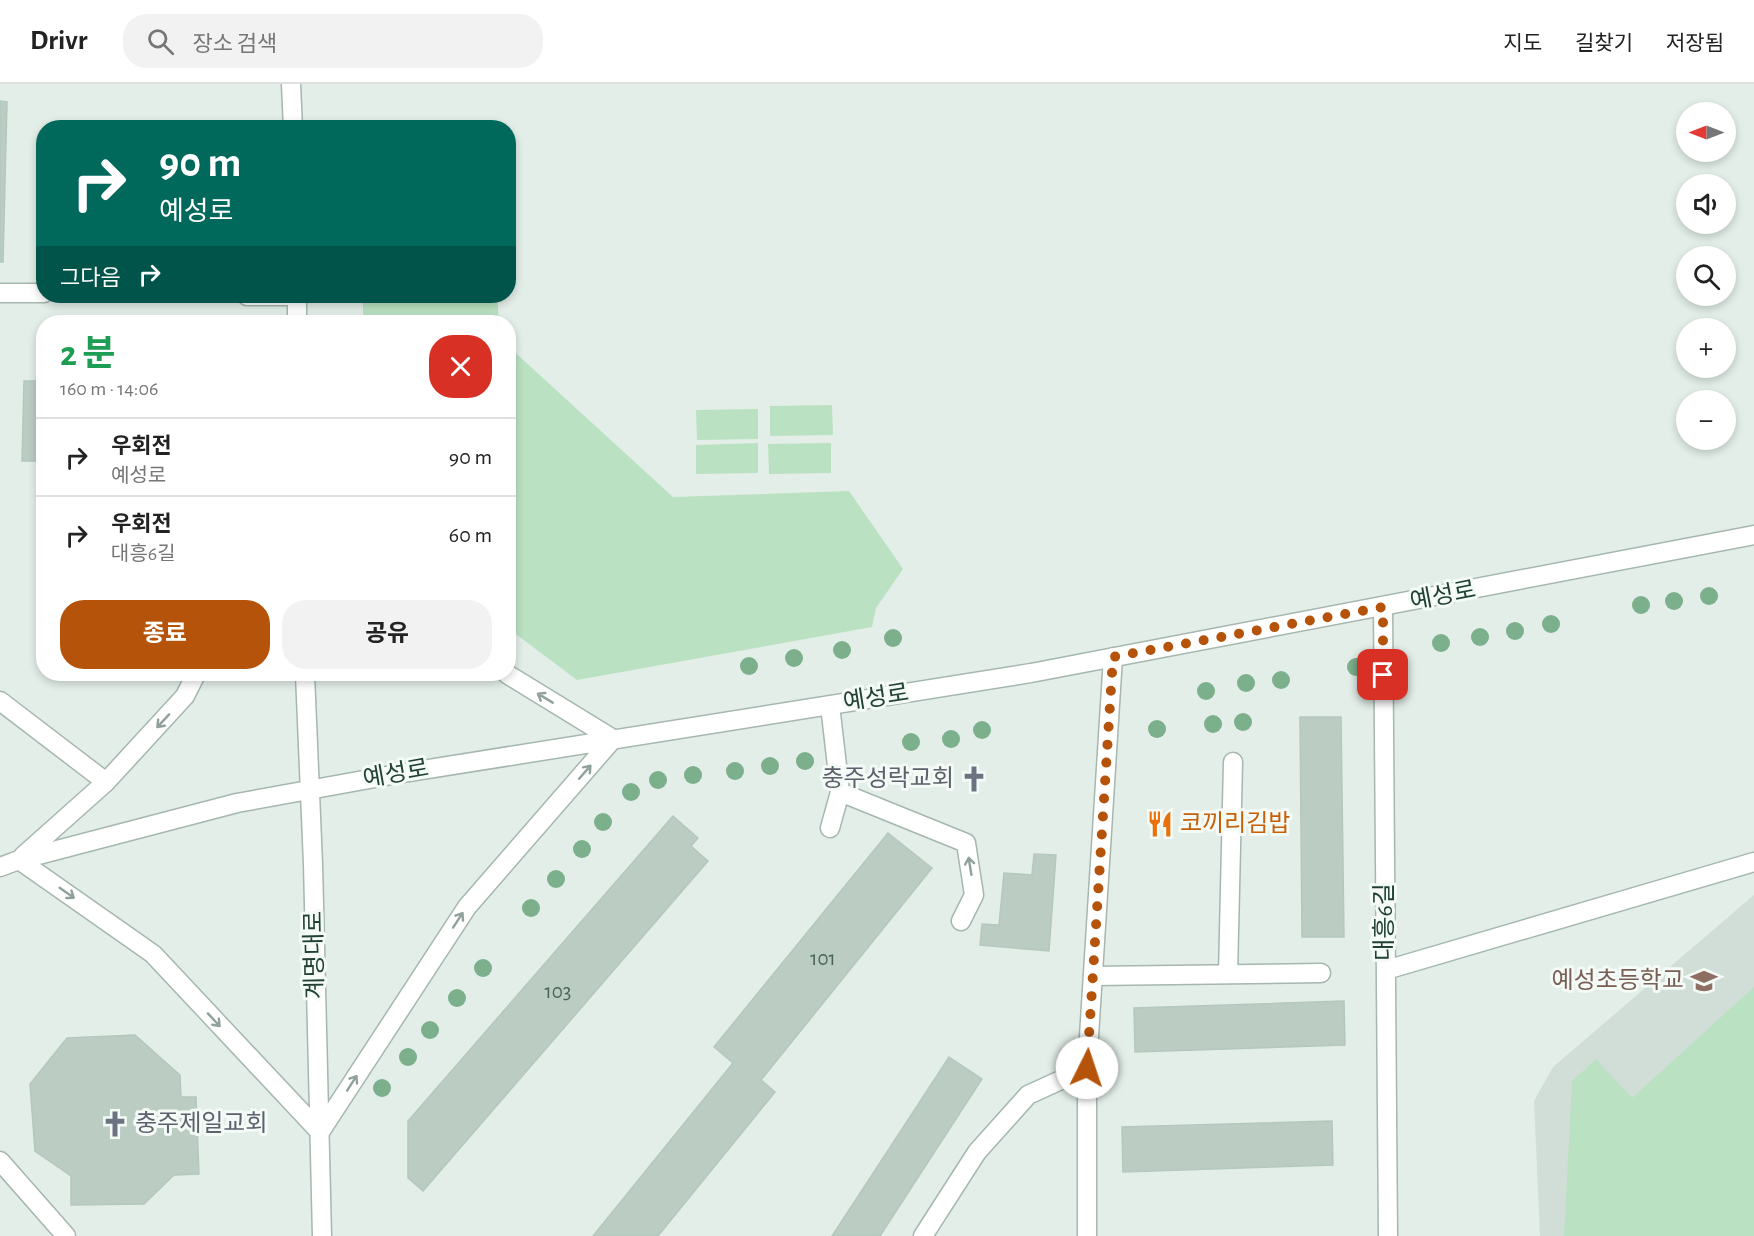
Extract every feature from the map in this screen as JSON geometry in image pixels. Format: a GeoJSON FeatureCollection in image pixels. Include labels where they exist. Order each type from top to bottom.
{"type":"FeatureCollection","features":[{"type":"Feature","properties":{"kind":"street"},"geometry":{"type":"LineString","coordinates":[[291,84],[293,120]]}},
{"type":"Feature","properties":{"kind":"street"},"geometry":{"type":"LineString","coordinates":[[0,293],[36,293]]}},
{"type":"Feature","properties":{"kind":"street","name":"예성로"},"geometry":{"type":"LineString","coordinates":[[0,867],[237,803],[397,774],[1031,673],[1754,535]]}},
{"type":"Feature","properties":{"kind":"street","name":"대흥6길"},"geometry":{"type":"LineString","coordinates":[[1383,607],[1388,1236]]}},
{"type":"Feature","properties":{"kind":"street"},"geometry":{"type":"LineString","coordinates":[[1087,1236],[1087,1068],[1113,657]]}},
{"type":"Feature","properties":{"kind":"street"},"geometry":{"type":"LineString","coordinates":[[192,681],[185,696],[105,782],[20,860],[153,954],[320,1132],[467,907],[613,740],[516,680]]}},
{"type":"Feature","properties":{"kind":"street","name":"계명대로"},"geometry":{"type":"LineString","coordinates":[[305,681],[322,1236]]}},
{"type":"Feature","properties":{"kind":"street"},"geometry":{"type":"LineString","coordinates":[[0,701],[105,782]]}},
{"type":"Feature","properties":{"kind":"street"},"geometry":{"type":"LineString","coordinates":[[830,705],[840,792],[830,828]]}},
{"type":"Feature","properties":{"kind":"street"},"geometry":{"type":"LineString","coordinates":[[1228,974],[1233,762]]}},
{"type":"Feature","properties":{"kind":"street"},"geometry":{"type":"LineString","coordinates":[[840,792],[966,843],[974,895],[961,921]]}},
{"type":"Feature","properties":{"kind":"street"},"geometry":{"type":"LineString","coordinates":[[1386,970],[1754,862]]}},
{"type":"Feature","properties":{"kind":"street"},"geometry":{"type":"LineString","coordinates":[[1093,976],[1321,973]]}},
{"type":"Feature","properties":{"kind":"street"},"geometry":{"type":"LineString","coordinates":[[930,1234],[977,1152],[1028,1095],[1087,1068]]}},
{"type":"Feature","properties":{"kind":"street"},"geometry":{"type":"LineString","coordinates":[[0,1161],[66,1236]]}},
{"type":"Feature","properties":{"kind":"shaded area","name":"예성초등학교"},"geometry":{"type":"Polygon","coordinates":[[[1754,895],[1754,1236],[1540,1236],[1534,1101],[1553,1067],[1754,895]]]}},
{"type":"Feature","properties":{"kind":"green space"},"geometry":{"type":"Polygon","coordinates":[[[363,303],[498,303],[498,315],[363,315],[363,303]]]}},
{"type":"Feature","properties":{"kind":"green space"},"geometry":{"type":"Polygon","coordinates":[[[516,353],[673,497],[849,491],[903,569],[876,608],[872,627],[577,680],[516,634],[516,353]]]}},
{"type":"Feature","properties":{"kind":"green space"},"geometry":{"type":"Polygon","coordinates":[[[832,405],[833,435],[770,436],[770,406],[832,405]]]}},
{"type":"Feature","properties":{"kind":"green space"},"geometry":{"type":"Polygon","coordinates":[[[758,409],[758,439],[697,440],[696,410],[758,409]]]}},
{"type":"Feature","properties":{"kind":"green space"},"geometry":{"type":"Polygon","coordinates":[[[758,443],[758,473],[696,474],[696,445],[758,443]]]}},
{"type":"Feature","properties":{"kind":"green space"},"geometry":{"type":"Polygon","coordinates":[[[831,443],[831,473],[769,474],[768,444],[831,443]]]}},
{"type":"Feature","properties":{"kind":"green space","name":"예성초등학교"},"geometry":{"type":"Polygon","coordinates":[[[1754,987],[1754,1236],[1564,1236],[1572,1081],[1596,1059],[1632,1098],[1754,987]]]}},
{"type":"Feature","properties":{"kind":"building"},"geometry":{"type":"Polygon","coordinates":[[[0,101],[7,102],[3,262],[0,262],[0,101]]]}},
{"type":"Feature","properties":{"kind":"building"},"geometry":{"type":"Polygon","coordinates":[[[24,381],[36,381],[36,461],[22,461],[24,381]]]}},
{"type":"Feature","properties":{"kind":"building"},"geometry":{"type":"Polygon","coordinates":[[[1300,717],[1341,717],[1344,937],[1302,937],[1300,717]]]}},
{"type":"Feature","properties":{"kind":"building"},"geometry":{"type":"Polygon","coordinates":[[[673,816],[698,838],[691,846],[708,861],[423,1191],[408,1178],[408,1121],[673,816]]]}},
{"type":"Feature","properties":{"kind":"building"},"geometry":{"type":"Polygon","coordinates":[[[888,833],[932,868],[761,1080],[775,1092],[658,1236],[593,1236],[733,1063],[714,1047],[888,833]]]}},
{"type":"Feature","properties":{"kind":"building"},"geometry":{"type":"Polygon","coordinates":[[[1034,854],[1056,855],[1049,951],[980,945],[982,924],[999,925],[1004,873],[1032,875],[1034,854]]]}},
{"type":"Feature","properties":{"kind":"building"},"geometry":{"type":"Polygon","coordinates":[[[1344,1001],[1345,1045],[1135,1052],[1134,1008],[1344,1001]]]}},
{"type":"Feature","properties":{"kind":"building","name":"충주제일교회"},"geometry":{"type":"Polygon","coordinates":[[[135,1035],[180,1075],[181,1097],[196,1097],[199,1174],[174,1175],[144,1204],[71,1205],[71,1176],[35,1151],[30,1084],[67,1038],[135,1035]]]}},
{"type":"Feature","properties":{"kind":"building"},"geometry":{"type":"Polygon","coordinates":[[[949,1057],[982,1079],[880,1236],[832,1236],[949,1057]]]}},
{"type":"Feature","properties":{"kind":"building"},"geometry":{"type":"Polygon","coordinates":[[[1332,1121],[1333,1165],[1123,1172],[1122,1127],[1332,1121]]]}},
{"type":"Feature","properties":{"kind":"place","name":"충주성락교회"},"geometry":{"type":"Point","coordinates":[974,779]}},
{"type":"Feature","properties":{"kind":"place","name":"코끼리김밥"},"geometry":{"type":"Point","coordinates":[1160,824]}},
{"type":"Feature","properties":{"kind":"place","name":"예성초등학교"},"geometry":{"type":"Point","coordinates":[1704,981]}},
{"type":"Feature","properties":{"kind":"place","name":"충주제일교회"},"geometry":{"type":"Point","coordinates":[115,1124]}},
{"type":"Feature","properties":{"kind":"route"},"geometry":{"type":"LineString","coordinates":[[1087,1068],[1113,657],[1383,607],[1383,675]]}}]}
